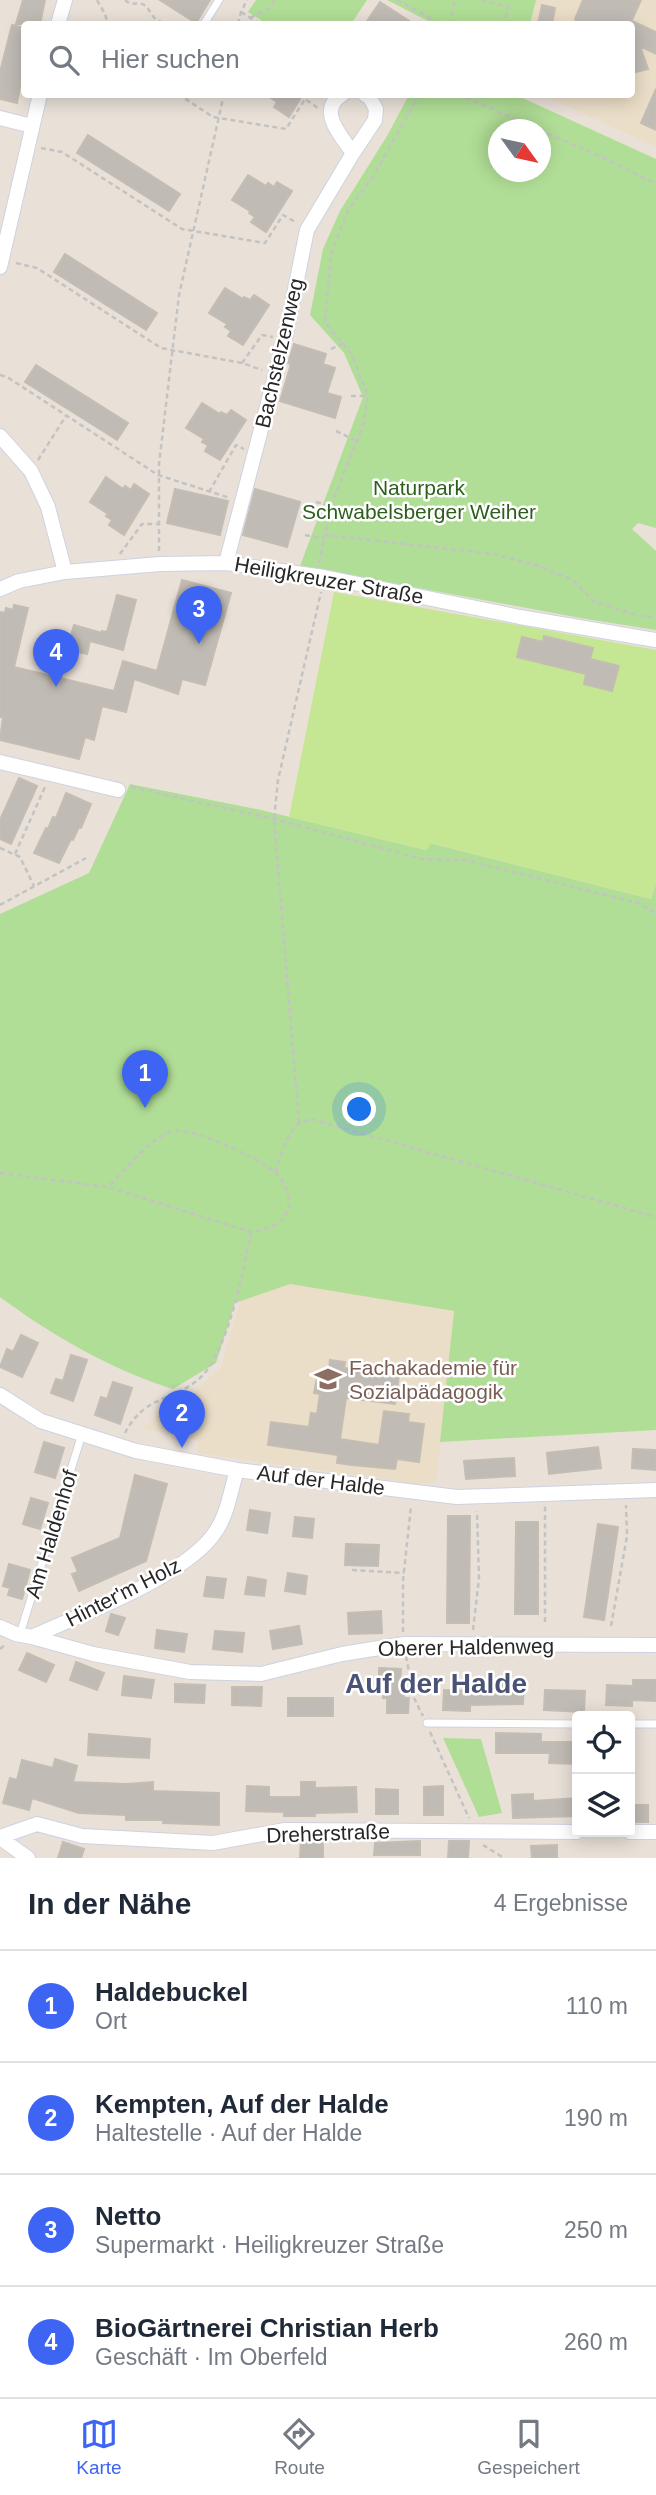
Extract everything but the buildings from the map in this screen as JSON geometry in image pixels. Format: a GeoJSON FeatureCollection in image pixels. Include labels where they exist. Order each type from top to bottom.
{"type":"FeatureCollection","features":[{"type":"Feature","properties":{"kind":"street"},"geometry":{"type":"LineString","coordinates":[[59,21],[65,0]]}},
{"type":"Feature","properties":{"kind":"street"},"geometry":{"type":"LineString","coordinates":[[1,263],[39,98]]}},
{"type":"Feature","properties":{"kind":"street"},"geometry":{"type":"LineString","coordinates":[[337,98],[330,115],[337,131],[353,153]]}},
{"type":"Feature","properties":{"kind":"street","name":"Bachstelzenweg"},"geometry":{"type":"LineString","coordinates":[[226,562],[284,339],[307,230],[375,120],[376,108],[370,98]]}},
{"type":"Feature","properties":{"kind":"street"},"geometry":{"type":"LineString","coordinates":[[0,118],[32,126]]}},
{"type":"Feature","properties":{"kind":"street"},"geometry":{"type":"LineString","coordinates":[[0,436],[31,471],[48,507],[65,572]]}},
{"type":"Feature","properties":{"kind":"street","name":"Heiligkreuzer Straße"},"geometry":{"type":"LineString","coordinates":[[0,589],[19,581],[65,572],[226,562],[656,640]]}},
{"type":"Feature","properties":{"kind":"street"},"geometry":{"type":"LineString","coordinates":[[0,762],[118,790]]}},
{"type":"Feature","properties":{"kind":"street","name":"Auf der Halde"},"geometry":{"type":"LineString","coordinates":[[0,1395],[41,1421],[119,1446],[237,1470],[457,1497],[656,1490]]}},
{"type":"Feature","properties":{"kind":"street","name":"Hinter'm Holz"},"geometry":{"type":"LineString","coordinates":[[26,1635],[154,1581],[203,1548],[223,1518],[237,1470]]}},
{"type":"Feature","properties":{"kind":"street"},"geometry":{"type":"LineString","coordinates":[[0,1627],[26,1635]]}},
{"type":"Feature","properties":{"kind":"street","name":"Oberer Haldenweg"},"geometry":{"type":"LineString","coordinates":[[26,1635],[93,1654],[190,1672],[261,1674],[404,1638],[656,1645]]}},
{"type":"Feature","properties":{"kind":"street","name":"Dreherstraße"},"geometry":{"type":"LineString","coordinates":[[0,1837],[37,1824],[82,1836],[213,1843],[285,1830],[572,1832]]}},
{"type":"Feature","properties":{"kind":"street"},"geometry":{"type":"LineString","coordinates":[[635,1832],[656,1832]]}},
{"type":"Feature","properties":{"kind":"street"},"geometry":{"type":"LineString","coordinates":[[0,1837],[28,1858]]}},
{"type":"Feature","properties":{"kind":"lane"},"geometry":{"type":"LineString","coordinates":[[206,21],[219,0]]}},
{"type":"Feature","properties":{"kind":"lane","name":"Am Haldenhof"},"geometry":{"type":"LineString","coordinates":[[26,1635],[82,1434]]}},
{"type":"Feature","properties":{"kind":"lane"},"geometry":{"type":"LineString","coordinates":[[427,1723],[572,1724]]}},
{"type":"Feature","properties":{"kind":"lane"},"geometry":{"type":"LineString","coordinates":[[635,1724],[656,1724]]}},
{"type":"Feature","properties":{"kind":"path"},"geometry":{"type":"LineString","coordinates":[[97,0],[107,21]]}},
{"type":"Feature","properties":{"kind":"path"},"geometry":{"type":"LineString","coordinates":[[125,0],[130,4],[142,2],[159,21]]}},
{"type":"Feature","properties":{"kind":"path"},"geometry":{"type":"LineString","coordinates":[[239,21],[247,0]]}},
{"type":"Feature","properties":{"kind":"path"},"geometry":{"type":"LineString","coordinates":[[250,18],[269,8],[275,0]]}},
{"type":"Feature","properties":{"kind":"path"},"geometry":{"type":"LineString","coordinates":[[397,0],[434,21]]}},
{"type":"Feature","properties":{"kind":"path"},"geometry":{"type":"LineString","coordinates":[[451,21],[455,0]]}},
{"type":"Feature","properties":{"kind":"path"},"geometry":{"type":"LineString","coordinates":[[481,0],[508,7],[505,21]]}},
{"type":"Feature","properties":{"kind":"path"},"geometry":{"type":"LineString","coordinates":[[241,12],[255,21]]}},
{"type":"Feature","properties":{"kind":"path"},"geometry":{"type":"LineString","coordinates":[[185,98],[219,118],[286,129],[305,99],[330,115]]}},
{"type":"Feature","properties":{"kind":"path"},"geometry":{"type":"LineString","coordinates":[[160,564],[158,475],[179,295],[223,98]]}},
{"type":"Feature","properties":{"kind":"path"},"geometry":{"type":"LineString","coordinates":[[299,1122],[274,819],[278,780],[320,581],[331,505],[363,426],[368,396],[351,353],[325,323],[331,254],[348,210],[372,178],[418,98]]}},
{"type":"Feature","properties":{"kind":"path"},"geometry":{"type":"LineString","coordinates":[[467,98],[515,119]]}},
{"type":"Feature","properties":{"kind":"path"},"geometry":{"type":"LineString","coordinates":[[551,135],[656,184]]}},
{"type":"Feature","properties":{"kind":"path"},"geometry":{"type":"LineString","coordinates":[[28,146],[62,152],[182,229],[265,243],[283,215],[307,230]]}},
{"type":"Feature","properties":{"kind":"path"},"geometry":{"type":"LineString","coordinates":[[1,263],[37,268],[162,348],[242,363],[275,375]]}},
{"type":"Feature","properties":{"kind":"path"},"geometry":{"type":"LineString","coordinates":[[242,363],[262,335],[284,339]]}},
{"type":"Feature","properties":{"kind":"path"},"geometry":{"type":"LineString","coordinates":[[331,348],[342,343]]}},
{"type":"Feature","properties":{"kind":"path"},"geometry":{"type":"LineString","coordinates":[[0,375],[8,377],[158,475],[243,502]]}},
{"type":"Feature","properties":{"kind":"path"},"geometry":{"type":"LineString","coordinates":[[351,396],[368,396]]}},
{"type":"Feature","properties":{"kind":"path"},"geometry":{"type":"LineString","coordinates":[[31,471],[66,416]]}},
{"type":"Feature","properties":{"kind":"path"},"geometry":{"type":"LineString","coordinates":[[336,430],[357,441]]}},
{"type":"Feature","properties":{"kind":"path"},"geometry":{"type":"LineString","coordinates":[[209,492],[236,445],[255,455]]}},
{"type":"Feature","properties":{"kind":"path"},"geometry":{"type":"LineString","coordinates":[[316,502],[331,505]]}},
{"type":"Feature","properties":{"kind":"path"},"geometry":{"type":"LineString","coordinates":[[117,568],[118,557],[142,524],[158,524]]}},
{"type":"Feature","properties":{"kind":"path"},"geometry":{"type":"LineString","coordinates":[[305,535],[494,554],[538,566],[573,580],[593,601],[640,616],[656,617]]}},
{"type":"Feature","properties":{"kind":"path"},"geometry":{"type":"LineString","coordinates":[[15,854],[51,774]]}},
{"type":"Feature","properties":{"kind":"path"},"geometry":{"type":"LineString","coordinates":[[118,790],[127,786],[274,819],[422,859],[465,860],[638,903],[656,913]]}},
{"type":"Feature","properties":{"kind":"path"},"geometry":{"type":"LineString","coordinates":[[0,848],[20,858],[34,886]]}},
{"type":"Feature","properties":{"kind":"path"},"geometry":{"type":"LineString","coordinates":[[0,905],[86,858]]}},
{"type":"Feature","properties":{"kind":"path"},"geometry":{"type":"LineString","coordinates":[[275,1172],[292,1130],[299,1122],[311,1119],[656,1217]]}},
{"type":"Feature","properties":{"kind":"path"},"geometry":{"type":"LineString","coordinates":[[0,1173],[108,1188],[251,1231],[260,1231],[280,1222],[287,1213],[290,1200],[285,1185],[275,1172],[234,1149],[176,1130],[159,1136],[108,1188]]}},
{"type":"Feature","properties":{"kind":"path"},"geometry":{"type":"LineString","coordinates":[[119,1446],[128,1428],[146,1407],[189,1387],[202,1376],[214,1359],[240,1289],[251,1231]]}},
{"type":"Feature","properties":{"kind":"path"},"geometry":{"type":"LineString","coordinates":[[611,1626],[626,1536],[626,1490]]}},
{"type":"Feature","properties":{"kind":"path"},"geometry":{"type":"LineString","coordinates":[[413,1492],[404,1573],[404,1638],[414,1698],[480,1843],[504,1858]]}},
{"type":"Feature","properties":{"kind":"path"},"geometry":{"type":"LineString","coordinates":[[544,1494],[545,1622]]}},
{"type":"Feature","properties":{"kind":"path"},"geometry":{"type":"LineString","coordinates":[[473,1630],[479,1578],[477,1497]]}},
{"type":"Feature","properties":{"kind":"path"},"geometry":{"type":"LineString","coordinates":[[352,1570],[404,1573]]}},
{"type":"Feature","properties":{"kind":"shaded area"},"geometry":{"type":"Polygon","coordinates":[[[536,0],[656,0],[656,147],[549,98],[635,98],[635,21],[531,21],[536,0]]]}},
{"type":"Feature","properties":{"kind":"shaded area","name":"Fachakademie für Sozialpädagogik"},"geometry":{"type":"Polygon","coordinates":[[[290,1284],[455,1311],[436,1483],[417,1484],[197,1453],[198,1440],[142,1428],[195,1391],[221,1367],[240,1301],[290,1284]]]}},
{"type":"Feature","properties":{"kind":"green space"},"geometry":{"type":"Polygon","coordinates":[[[256,0],[367,0],[353,21],[262,21],[248,12],[256,0]]]}},
{"type":"Feature","properties":{"kind":"green space"},"geometry":{"type":"Polygon","coordinates":[[[387,0],[536,0],[531,21],[428,21],[387,0]]]}},
{"type":"Feature","properties":{"kind":"green space","name":"Naturpark Schwabelsberger Weiher"},"geometry":{"type":"Polygon","coordinates":[[[407,98],[523,98],[656,159],[656,528],[638,523],[632,529],[656,551],[656,630],[300,566],[363,397],[344,353],[310,315],[323,249],[340,211],[407,98]]]}},
{"type":"Feature","properties":{"kind":"green space"},"geometry":{"type":"Polygon","coordinates":[[[334,592],[656,650],[656,883],[651,899],[431,843],[427,850],[289,817],[334,592]]]}},
{"type":"Feature","properties":{"kind":"green space"},"geometry":{"type":"Polygon","coordinates":[[[130,784],[261,810],[426,850],[430,843],[651,899],[656,883],[656,1430],[440,1442],[454,1311],[290,1284],[235,1303],[216,1363],[173,1389],[105,1362],[40,1325],[0,1297],[0,914],[89,873],[130,784]]]}},
{"type":"Feature","properties":{"kind":"green space"},"geometry":{"type":"Polygon","coordinates":[[[443,1738],[481,1739],[502,1813],[479,1817],[443,1738]]]}},
{"type":"Feature","properties":{"kind":"place","name":"Netto"},"geometry":{"type":"Point","coordinates":[199,644]}},
{"type":"Feature","properties":{"kind":"place","name":"BioGärtnerei Christian Herb"},"geometry":{"type":"Point","coordinates":[56,687]}},
{"type":"Feature","properties":{"kind":"place","name":"Haldebuckel"},"geometry":{"type":"Point","coordinates":[145,1108]}},
{"type":"Feature","properties":{"kind":"place","name":"Fachakademie für Sozialpädagogik"},"geometry":{"type":"Point","coordinates":[328,1379]}},
{"type":"Feature","properties":{"kind":"place","name":"Kempten, Auf der Halde"},"geometry":{"type":"Point","coordinates":[182,1448]}},
{"type":"Feature","properties":{"kind":"district","name":"Auf der Halde"},"geometry":{"type":"Point","coordinates":[436,1683]}}]}
